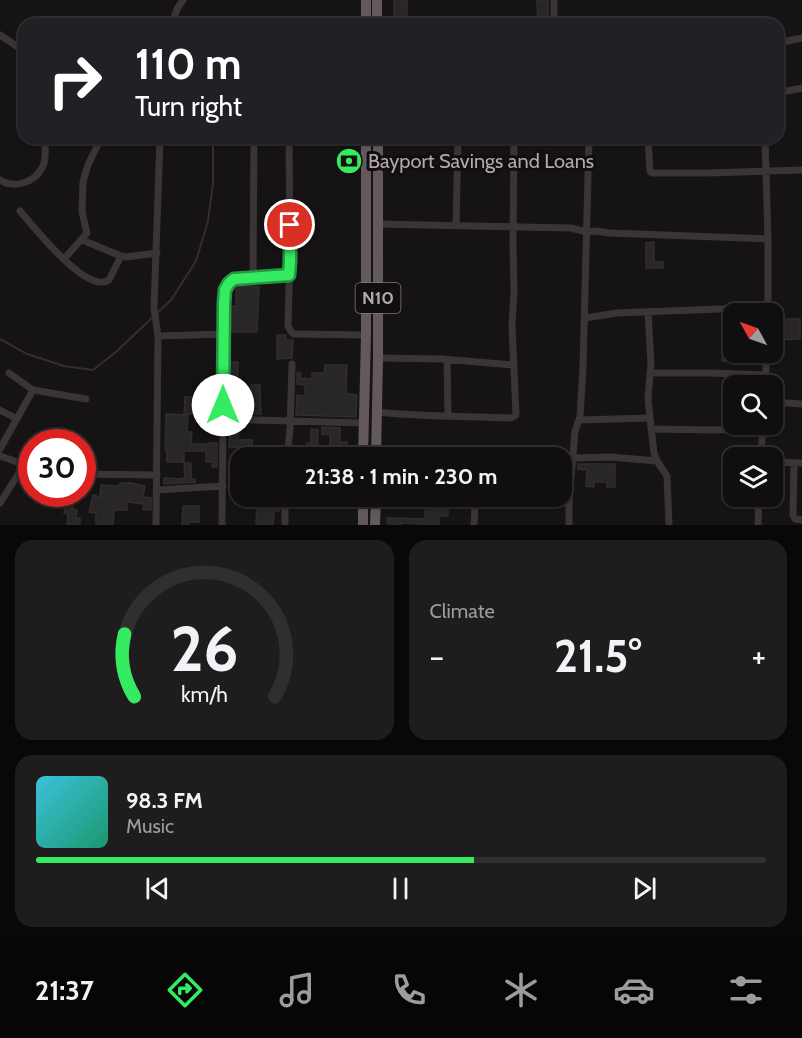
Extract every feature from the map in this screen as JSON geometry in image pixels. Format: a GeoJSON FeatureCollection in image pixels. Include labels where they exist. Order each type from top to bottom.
{"type":"FeatureCollection","features":[{"type":"Feature","properties":{"kind":"highway"},"geometry":{"type":"LineString","coordinates":[[366,0],[366,18]]}},
{"type":"Feature","properties":{"kind":"highway"},"geometry":{"type":"LineString","coordinates":[[377,0],[377,18]]}},
{"type":"Feature","properties":{"kind":"highway","name":"N10"},"geometry":{"type":"LineString","coordinates":[[363,447],[366,144]]}},
{"type":"Feature","properties":{"kind":"highway","name":"N10"},"geometry":{"type":"LineString","coordinates":[[376,447],[378,144]]}},
{"type":"Feature","properties":{"kind":"highway"},"geometry":{"type":"LineString","coordinates":[[363,507],[363,525]]}},
{"type":"Feature","properties":{"kind":"highway"},"geometry":{"type":"LineString","coordinates":[[375,525],[376,507]]}},
{"type":"Feature","properties":{"kind":"street"},"geometry":{"type":"LineString","coordinates":[[174,18],[183,0]]}},
{"type":"Feature","properties":{"kind":"street"},"geometry":{"type":"LineString","coordinates":[[554,0],[554,18]]}},
{"type":"Feature","properties":{"kind":"street"},"geometry":{"type":"LineString","coordinates":[[0,35],[18,47]]}},
{"type":"Feature","properties":{"kind":"street"},"geometry":{"type":"LineString","coordinates":[[784,42],[802,38]]}},
{"type":"Feature","properties":{"kind":"street"},"geometry":{"type":"LineString","coordinates":[[784,92],[802,88]]}},
{"type":"Feature","properties":{"kind":"street"},"geometry":{"type":"LineString","coordinates":[[0,180],[6,184],[21,184],[36,175],[44,163],[44,144]]}},
{"type":"Feature","properties":{"kind":"street"},"geometry":{"type":"LineString","coordinates":[[64,259],[87,233],[82,212],[82,196],[85,174],[98,144]]}},
{"type":"Feature","properties":{"kind":"street"},"geometry":{"type":"LineString","coordinates":[[156,525],[159,336],[154,308],[160,144]]}},
{"type":"Feature","properties":{"kind":"street"},"geometry":{"type":"LineString","coordinates":[[253,277],[254,144]]}},
{"type":"Feature","properties":{"kind":"street"},"geometry":{"type":"LineString","coordinates":[[289,144],[288,326],[294,334],[366,335]]}},
{"type":"Feature","properties":{"kind":"street"},"geometry":{"type":"LineString","coordinates":[[456,225],[458,144]]}},
{"type":"Feature","properties":{"kind":"street"},"geometry":{"type":"LineString","coordinates":[[377,412],[403,415],[511,418],[516,416],[513,365],[514,144]]}},
{"type":"Feature","properties":{"kind":"street"},"geometry":{"type":"LineString","coordinates":[[572,469],[575,431],[579,420],[585,318],[589,144]]}},
{"type":"Feature","properties":{"kind":"street"},"geometry":{"type":"LineString","coordinates":[[648,144],[652,173],[802,170]]}},
{"type":"Feature","properties":{"kind":"street"},"geometry":{"type":"LineString","coordinates":[[765,144],[768,303]]}},
{"type":"Feature","properties":{"kind":"street"},"geometry":{"type":"LineString","coordinates":[[20,211],[47,242],[84,277],[102,283],[109,280],[121,256]]}},
{"type":"Feature","properties":{"kind":"street"},"geometry":{"type":"LineString","coordinates":[[378,224],[571,228],[587,232],[768,239]]}},
{"type":"Feature","properties":{"kind":"street"},"geometry":{"type":"LineString","coordinates":[[81,240],[126,257],[157,253]]}},
{"type":"Feature","properties":{"kind":"street"},"geometry":{"type":"LineString","coordinates":[[222,525],[224,295],[231,280],[237,278],[289,275]]}},
{"type":"Feature","properties":{"kind":"street"},"geometry":{"type":"LineString","coordinates":[[585,318],[617,313],[723,311]]}},
{"type":"Feature","properties":{"kind":"street"},"geometry":{"type":"LineString","coordinates":[[648,312],[651,373],[648,398],[651,429],[657,461],[667,479],[669,525]]}},
{"type":"Feature","properties":{"kind":"street"},"geometry":{"type":"LineString","coordinates":[[159,336],[224,334]]}},
{"type":"Feature","properties":{"kind":"street"},"geometry":{"type":"LineString","coordinates":[[378,358],[513,365]]}},
{"type":"Feature","properties":{"kind":"street"},"geometry":{"type":"LineString","coordinates":[[447,360],[448,416]]}},
{"type":"Feature","properties":{"kind":"street"},"geometry":{"type":"LineString","coordinates":[[651,373],[710,372],[766,375],[767,363]]}},
{"type":"Feature","properties":{"kind":"street"},"geometry":{"type":"LineString","coordinates":[[288,447],[292,364]]}},
{"type":"Feature","properties":{"kind":"street"},"geometry":{"type":"LineString","coordinates":[[9,373],[33,390],[86,399]]}},
{"type":"Feature","properties":{"kind":"street"},"geometry":{"type":"LineString","coordinates":[[0,449],[33,390]]}},
{"type":"Feature","properties":{"kind":"street"},"geometry":{"type":"LineString","coordinates":[[783,403],[802,404]]}},
{"type":"Feature","properties":{"kind":"street"},"geometry":{"type":"LineString","coordinates":[[0,410],[16,419]]}},
{"type":"Feature","properties":{"kind":"street"},"geometry":{"type":"LineString","coordinates":[[579,420],[650,418]]}},
{"type":"Feature","properties":{"kind":"street"},"geometry":{"type":"LineString","coordinates":[[223,419],[364,423]]}},
{"type":"Feature","properties":{"kind":"street"},"geometry":{"type":"LineString","coordinates":[[651,429],[723,429]]}},
{"type":"Feature","properties":{"kind":"street"},"geometry":{"type":"LineString","coordinates":[[0,456],[18,462]]}},
{"type":"Feature","properties":{"kind":"street"},"geometry":{"type":"LineString","coordinates":[[573,458],[610,457],[657,461]]}},
{"type":"Feature","properties":{"kind":"street"},"geometry":{"type":"LineString","coordinates":[[783,462],[798,463],[793,515],[795,519],[802,520]]}},
{"type":"Feature","properties":{"kind":"street"},"geometry":{"type":"LineString","coordinates":[[96,474],[157,475]]}},
{"type":"Feature","properties":{"kind":"street"},"geometry":{"type":"LineString","coordinates":[[0,503],[18,479]]}},
{"type":"Feature","properties":{"kind":"street"},"geometry":{"type":"LineString","coordinates":[[158,490],[223,486]]}},
{"type":"Feature","properties":{"kind":"street"},"geometry":{"type":"LineString","coordinates":[[285,507],[285,525]]}},
{"type":"Feature","properties":{"kind":"street"},"geometry":{"type":"LineString","coordinates":[[474,525],[475,507]]}},
{"type":"Feature","properties":{"kind":"street"},"geometry":{"type":"LineString","coordinates":[[568,525],[569,507]]}},
{"type":"Feature","properties":{"kind":"street"},"geometry":{"type":"LineString","coordinates":[[758,525],[759,507]]}},
{"type":"Feature","properties":{"kind":"building"},"geometry":{"type":"Polygon","coordinates":[[[394,0],[407,0],[407,18],[394,18],[394,0]]]}},
{"type":"Feature","properties":{"kind":"building"},"geometry":{"type":"Polygon","coordinates":[[[537,0],[548,0],[548,18],[538,18],[537,0]]]}},
{"type":"Feature","properties":{"kind":"building"},"geometry":{"type":"Polygon","coordinates":[[[654,242],[654,262],[663,262],[663,268],[646,268],[646,243],[654,242]]]}},
{"type":"Feature","properties":{"kind":"building"},"geometry":{"type":"Polygon","coordinates":[[[236,286],[259,287],[257,332],[229,332],[230,306],[236,306],[236,286]]]}},
{"type":"Feature","properties":{"kind":"building"},"geometry":{"type":"Polygon","coordinates":[[[783,319],[800,319],[800,339],[783,340],[783,319]]]}},
{"type":"Feature","properties":{"kind":"building"},"geometry":{"type":"Polygon","coordinates":[[[277,335],[286,335],[286,340],[293,340],[292,358],[277,359],[277,335]]]}},
{"type":"Feature","properties":{"kind":"building"},"geometry":{"type":"Polygon","coordinates":[[[229,362],[238,362],[237,407],[251,407],[251,385],[260,385],[261,414],[231,414],[229,362]]]}},
{"type":"Feature","properties":{"kind":"building"},"geometry":{"type":"Polygon","coordinates":[[[325,365],[347,365],[346,394],[357,395],[356,417],[296,415],[297,395],[305,396],[305,385],[297,384],[297,373],[301,373],[300,378],[312,379],[312,373],[324,373],[325,365]]]}},
{"type":"Feature","properties":{"kind":"building"},"geometry":{"type":"Polygon","coordinates":[[[185,397],[213,397],[213,404],[204,403],[204,414],[184,414],[185,397]]]}},
{"type":"Feature","properties":{"kind":"building"},"geometry":{"type":"Polygon","coordinates":[[[166,414],[188,415],[187,432],[192,432],[191,444],[217,443],[217,467],[212,467],[213,462],[206,462],[206,451],[184,451],[184,462],[167,462],[166,414]]]}},
{"type":"Feature","properties":{"kind":"building"},"geometry":{"type":"Polygon","coordinates":[[[322,427],[340,428],[340,442],[347,442],[347,447],[330,447],[330,434],[322,435],[322,427]]]}},
{"type":"Feature","properties":{"kind":"building"},"geometry":{"type":"Polygon","coordinates":[[[311,429],[318,430],[317,447],[307,447],[307,443],[311,443],[311,429]]]}},
{"type":"Feature","properties":{"kind":"building"},"geometry":{"type":"Polygon","coordinates":[[[230,430],[239,430],[238,440],[252,440],[252,447],[229,447],[230,430]]]}},
{"type":"Feature","properties":{"kind":"building"},"geometry":{"type":"Polygon","coordinates":[[[184,463],[191,463],[191,479],[195,479],[195,482],[164,484],[164,478],[185,478],[184,463]]]}},
{"type":"Feature","properties":{"kind":"building"},"geometry":{"type":"Polygon","coordinates":[[[578,464],[615,464],[615,487],[607,487],[607,482],[594,482],[594,487],[586,486],[587,470],[578,469],[578,464]]]}},
{"type":"Feature","properties":{"kind":"building"},"geometry":{"type":"Polygon","coordinates":[[[120,483],[131,483],[145,486],[143,497],[151,498],[151,510],[143,509],[144,504],[127,502],[127,510],[114,510],[113,525],[96,525],[96,513],[89,512],[90,507],[96,507],[96,496],[100,497],[101,485],[120,486],[120,483]]]}},
{"type":"Feature","properties":{"kind":"building"},"geometry":{"type":"Polygon","coordinates":[[[183,506],[199,506],[199,522],[182,525],[183,506]]]}},
{"type":"Feature","properties":{"kind":"building"},"geometry":{"type":"Polygon","coordinates":[[[65,507],[77,510],[76,518],[80,518],[80,525],[67,525],[68,514],[64,513],[65,507]]]}},
{"type":"Feature","properties":{"kind":"building"},"geometry":{"type":"Polygon","coordinates":[[[257,507],[279,507],[279,511],[274,511],[273,525],[256,525],[257,507]]]}},
{"type":"Feature","properties":{"kind":"building"},"geometry":{"type":"Polygon","coordinates":[[[426,507],[448,507],[448,516],[439,516],[439,525],[401,523],[401,525],[390,525],[387,523],[387,518],[425,519],[426,507]]]}},
{"type":"Feature","properties":{"kind":"waterway"},"geometry":{"type":"LineString","coordinates":[[0,339],[27,354],[64,366],[93,370],[117,351],[171,300],[196,261],[208,221],[213,183],[213,144]]}},
{"type":"Feature","properties":{"kind":"place","name":"Bayport Savings and Loans"},"geometry":{"type":"Point","coordinates":[349,161]}},
{"type":"Feature","properties":{"kind":"route"},"geometry":{"type":"LineString","coordinates":[[223,405],[225,290],[231,280],[237,278],[289,275],[290,225]]}}]}
